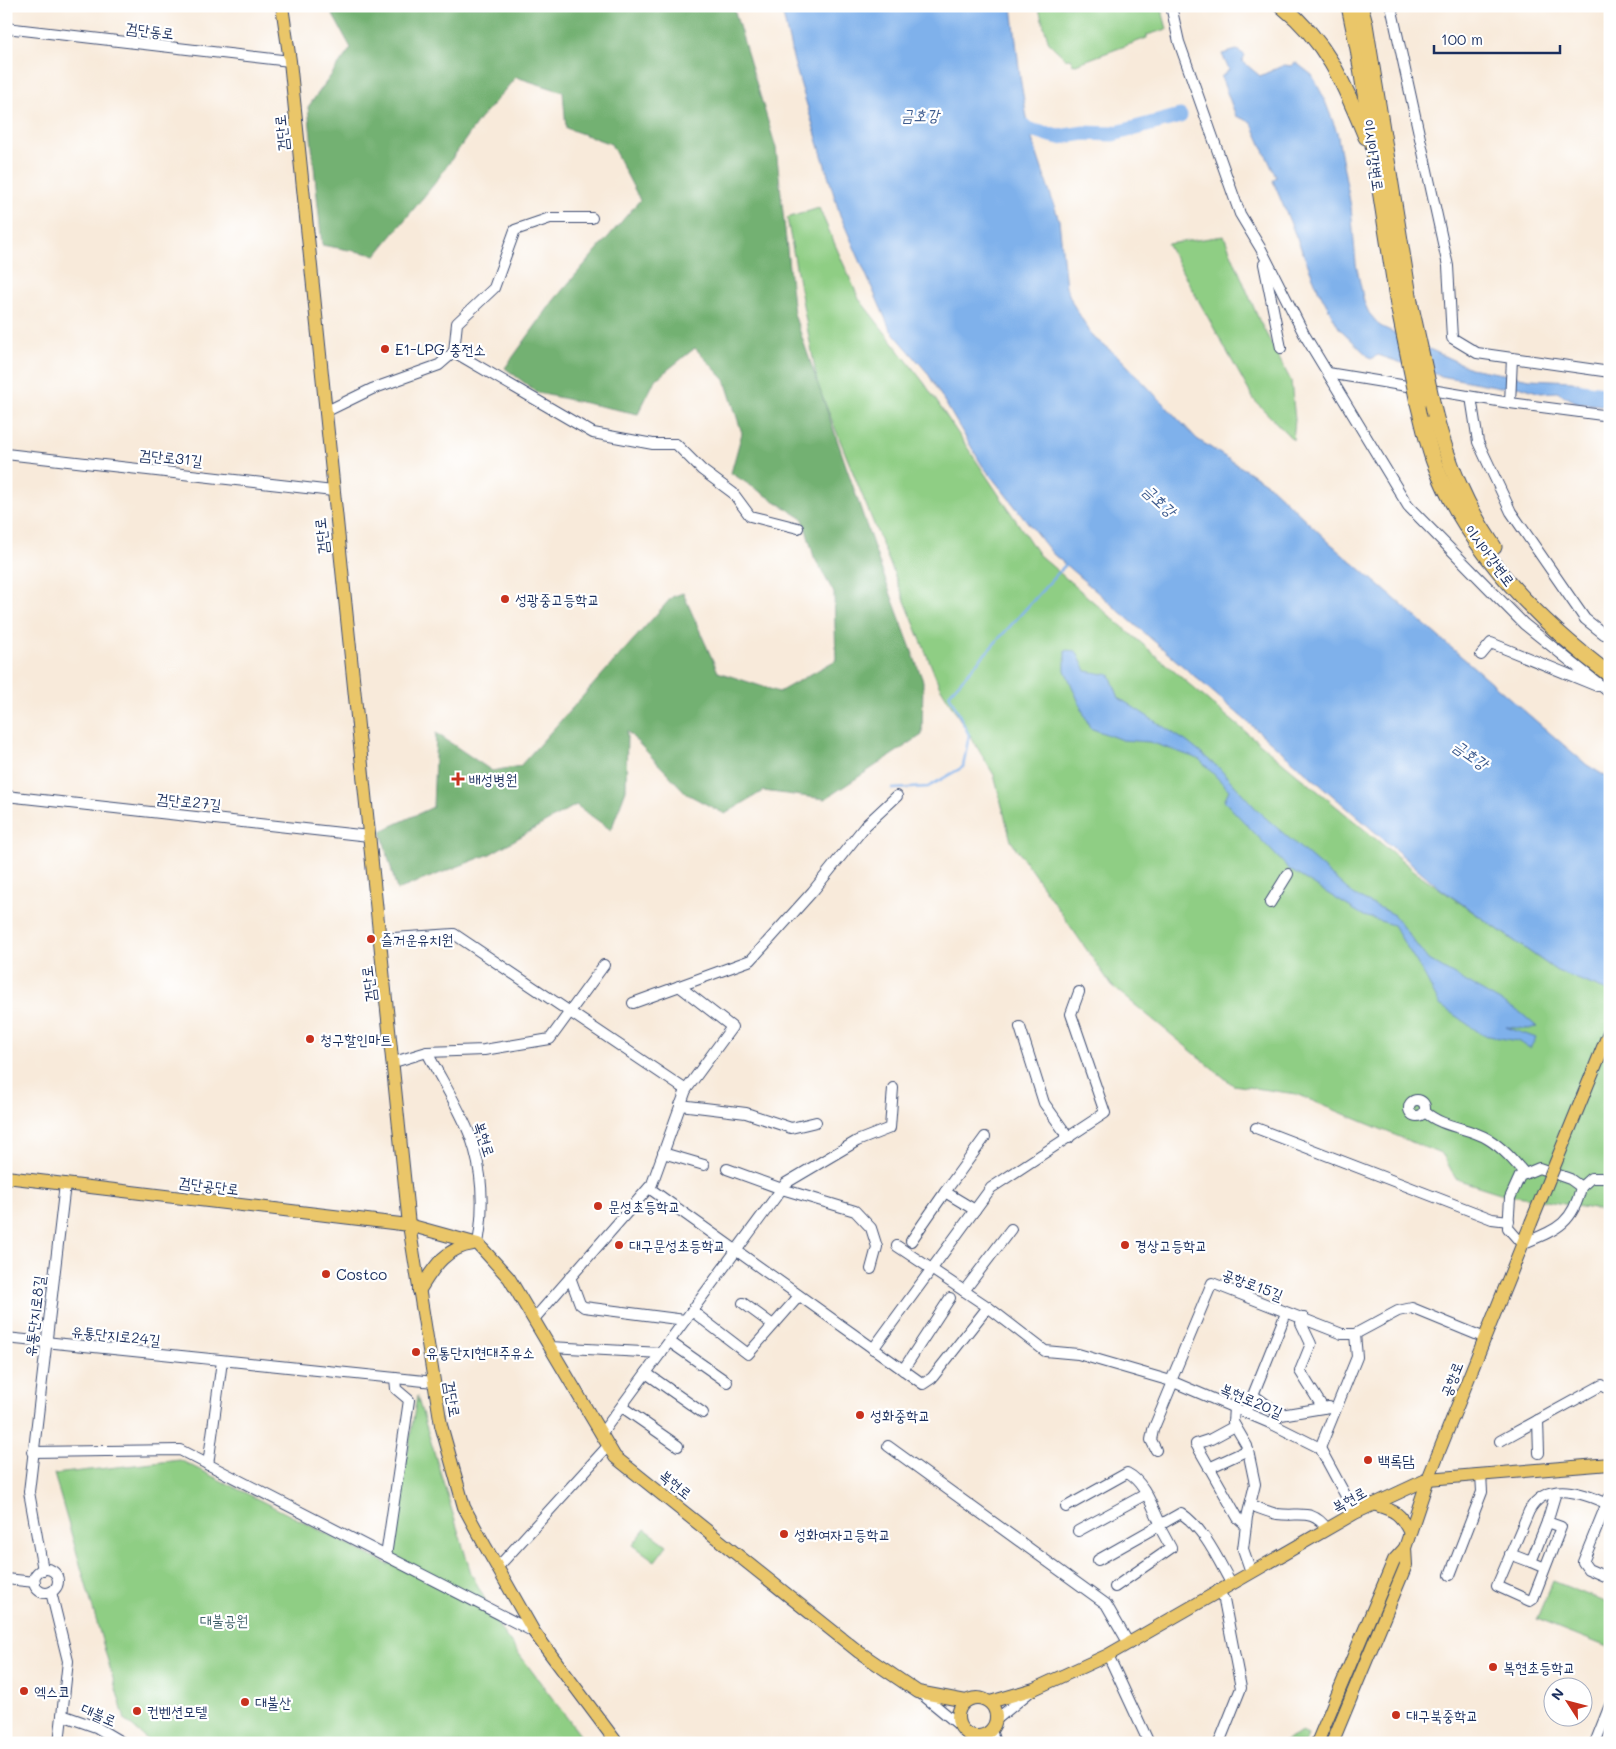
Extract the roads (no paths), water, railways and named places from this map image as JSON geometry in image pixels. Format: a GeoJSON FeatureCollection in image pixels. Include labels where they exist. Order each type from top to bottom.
{"type":"FeatureCollection","features":[{"type":"Feature","properties":{"kind":"highway"},"geometry":{"type":"LineString","coordinates":[[1282,6],[1319,42],[1332,62],[1374,159]]}},
{"type":"Feature","properties":{"kind":"highway","name":"이시아강변로"},"geometry":{"type":"LineString","coordinates":[[1349,6],[1358,48],[1374,159],[1404,303],[1447,456],[1471,512],[1507,566],[1532,594],[1594,654],[1610,665]]}},
{"type":"Feature","properties":{"kind":"highway","name":"이시아강변로"},"geometry":{"type":"LineString","coordinates":[[1361,6],[1418,403],[1434,461],[1456,511],[1487,554],[1524,601],[1588,659],[1608,686]]}},
{"type":"Feature","properties":{"kind":"main road","name":"검단로"},"geometry":{"type":"LineString","coordinates":[[282,6],[290,61],[379,939],[394,1062],[409,1225],[441,1425],[464,1507],[497,1568],[534,1632],[617,1743]]}},
{"type":"Feature","properties":{"kind":"main road","name":"공항로"},"geometry":{"type":"LineString","coordinates":[[1332,1743],[1406,1565],[1405,1548],[1428,1478],[1610,1030]]}},
{"type":"Feature","properties":{"kind":"main road","name":"검단공단로"},"geometry":{"type":"LineString","coordinates":[[6,1178],[409,1225]]}},
{"type":"Feature","properties":{"kind":"main road"},"geometry":{"type":"LineString","coordinates":[[409,1225],[478,1244]]}},
{"type":"Feature","properties":{"kind":"main road"},"geometry":{"type":"LineString","coordinates":[[420,1291],[438,1261],[459,1246],[478,1244]]}},
{"type":"Feature","properties":{"kind":"main road","name":"복현로"},"geometry":{"type":"LineString","coordinates":[[478,1244],[510,1278],[615,1456],[859,1652],[918,1692]]}},
{"type":"Feature","properties":{"kind":"main road","name":"복현로"},"geometry":{"type":"LineString","coordinates":[[990,1702],[1034,1689],[1108,1656],[1218,1590],[1355,1513],[1428,1478],[1610,1464]]}},
{"type":"Feature","properties":{"kind":"main road"},"geometry":{"type":"LineString","coordinates":[[1373,1504],[1395,1511],[1403,1517],[1410,1533]]}},
{"type":"Feature","properties":{"kind":"main road","name":"공항로"},"geometry":{"type":"LineString","coordinates":[[1316,1743],[1394,1560],[1405,1548]]}},
{"type":"Feature","properties":{"kind":"main road"},"geometry":{"type":"LineString","coordinates":[[918,1692],[966,1701],[978,1697],[990,1702],[996,1713],[994,1724],[986,1734],[976,1739],[959,1725],[958,1712],[966,1701]]}},
{"type":"Feature","properties":{"kind":"street"},"geometry":{"type":"LineString","coordinates":[[1171,6],[1179,42],[1240,214],[1261,249],[1304,334],[1408,506],[1524,624],[1608,686]]}},
{"type":"Feature","properties":{"kind":"street"},"geometry":{"type":"LineString","coordinates":[[1390,6],[1448,266],[1452,338],[1477,353],[1610,372]]}},
{"type":"Feature","properties":{"kind":"street","name":"검단동로"},"geometry":{"type":"LineString","coordinates":[[6,28],[290,61]]}},
{"type":"Feature","properties":{"kind":"street"},"geometry":{"type":"LineString","coordinates":[[325,412],[372,389],[439,365],[454,352],[457,323],[494,288],[515,230],[550,218],[592,218]]}},
{"type":"Feature","properties":{"kind":"street"},"geometry":{"type":"LineString","coordinates":[[1261,249],[1281,348]]}},
{"type":"Feature","properties":{"kind":"street"},"geometry":{"type":"LineString","coordinates":[[454,352],[486,373],[592,433],[653,444],[676,444],[702,470],[733,493],[750,516],[798,528]]}},
{"type":"Feature","properties":{"kind":"street"},"geometry":{"type":"LineString","coordinates":[[1510,403],[1512,359]]}},
{"type":"Feature","properties":{"kind":"street"},"geometry":{"type":"LineString","coordinates":[[1328,373],[1510,403],[1610,416]]}},
{"type":"Feature","properties":{"kind":"street"},"geometry":{"type":"LineString","coordinates":[[1471,397],[1478,442],[1511,512],[1585,619],[1604,634],[1610,635]]}},
{"type":"Feature","properties":{"kind":"street","name":"검단로31길"},"geometry":{"type":"LineString","coordinates":[[6,454],[333,491]]}},
{"type":"Feature","properties":{"kind":"street"},"geometry":{"type":"LineString","coordinates":[[1481,655],[1491,643],[1608,686]]}},
{"type":"Feature","properties":{"kind":"street","name":"검단로27길"},"geometry":{"type":"LineString","coordinates":[[6,796],[369,836]]}},
{"type":"Feature","properties":{"kind":"street"},"geometry":{"type":"LineString","coordinates":[[633,1003],[752,960],[866,825],[897,796]]}},
{"type":"Feature","properties":{"kind":"street"},"geometry":{"type":"LineString","coordinates":[[1270,903],[1288,874]]}},
{"type":"Feature","properties":{"kind":"street"},"geometry":{"type":"LineString","coordinates":[[379,939],[454,934],[686,1090]]}},
{"type":"Feature","properties":{"kind":"street"},"geometry":{"type":"LineString","coordinates":[[394,1062],[427,1052],[484,1050],[550,1039],[604,965]]}},
{"type":"Feature","properties":{"kind":"street"},"geometry":{"type":"LineString","coordinates":[[534,1319],[649,1188],[686,1090],[732,1027],[679,986]]}},
{"type":"Feature","properties":{"kind":"street"},"geometry":{"type":"LineString","coordinates":[[874,1349],[991,1188],[1105,1113],[1071,1014],[1079,992]]}},
{"type":"Feature","properties":{"kind":"street"},"geometry":{"type":"LineString","coordinates":[[1020,1028],[1044,1103],[1069,1138]]}},
{"type":"Feature","properties":{"kind":"street","name":"복현로"},"geometry":{"type":"LineString","coordinates":[[427,1052],[471,1138],[481,1183],[482,1206],[478,1244]]}},
{"type":"Feature","properties":{"kind":"street"},"geometry":{"type":"LineString","coordinates":[[601,1434],[786,1183],[857,1141],[890,1128],[893,1088]]}},
{"type":"Feature","properties":{"kind":"street"},"geometry":{"type":"LineString","coordinates":[[680,1105],[746,1113],[791,1128],[816,1122]]}},
{"type":"Feature","properties":{"kind":"street"},"geometry":{"type":"LineString","coordinates":[[1425,1112],[1433,1119],[1487,1138],[1508,1154],[1524,1174]]}},
{"type":"Feature","properties":{"kind":"street"},"geometry":{"type":"LineString","coordinates":[[1256,1128],[1492,1218],[1508,1221]]}},
{"type":"Feature","properties":{"kind":"street"},"geometry":{"type":"LineString","coordinates":[[911,1241],[985,1137]]}},
{"type":"Feature","properties":{"kind":"street"},"geometry":{"type":"LineString","coordinates":[[663,1153],[704,1164]]}},
{"type":"Feature","properties":{"kind":"street"},"geometry":{"type":"LineString","coordinates":[[1581,1186],[1570,1179],[1539,1168],[1520,1176],[1510,1198],[1508,1228],[1522,1244],[1559,1228],[1577,1206],[1581,1186],[1591,1178],[1610,1178]]}},
{"type":"Feature","properties":{"kind":"street"},"geometry":{"type":"LineString","coordinates":[[727,1169],[782,1189],[855,1211],[871,1228],[877,1247],[871,1269]]}},
{"type":"Feature","properties":{"kind":"street","name":"유통단지로8길"},"geometry":{"type":"LineString","coordinates":[[43,1570],[29,1492],[32,1452],[66,1184]]}},
{"type":"Feature","properties":{"kind":"street"},"geometry":{"type":"LineString","coordinates":[[649,1188],[738,1249],[799,1296],[923,1384],[932,1378],[988,1307]]}},
{"type":"Feature","properties":{"kind":"street"},"geometry":{"type":"LineString","coordinates":[[945,1192],[975,1210]]}},
{"type":"Feature","properties":{"kind":"street"},"geometry":{"type":"LineString","coordinates":[[964,1291],[1011,1230]]}},
{"type":"Feature","properties":{"kind":"street","name":"복현로20길"},"geometry":{"type":"LineString","coordinates":[[897,1246],[988,1307],[1045,1351],[1078,1354],[1172,1382],[1270,1423],[1320,1448]]}},
{"type":"Feature","properties":{"kind":"street"},"geometry":{"type":"LineString","coordinates":[[570,1278],[580,1304],[584,1306],[685,1320]]}},
{"type":"Feature","properties":{"kind":"street","name":"공항로15길"},"geometry":{"type":"LineString","coordinates":[[1172,1382],[1212,1283],[1342,1334],[1355,1334]]}},
{"type":"Feature","properties":{"kind":"street"},"geometry":{"type":"LineString","coordinates":[[692,1311],[748,1354],[799,1296]]}},
{"type":"Feature","properties":{"kind":"street"},"geometry":{"type":"LineString","coordinates":[[903,1370],[950,1298]]}},
{"type":"Feature","properties":{"kind":"street"},"geometry":{"type":"LineString","coordinates":[[743,1304],[773,1325]]}},
{"type":"Feature","properties":{"kind":"street"},"geometry":{"type":"LineString","coordinates":[[1355,1513],[1320,1448],[1357,1357],[1355,1334],[1398,1311],[1412,1308],[1485,1338]]}},
{"type":"Feature","properties":{"kind":"street"},"geometry":{"type":"LineString","coordinates":[[1245,1412],[1286,1312]]}},
{"type":"Feature","properties":{"kind":"street"},"geometry":{"type":"LineString","coordinates":[[1304,1318],[1301,1324],[1311,1344],[1300,1371],[1323,1408]]}},
{"type":"Feature","properties":{"kind":"street","name":"유통단지로24길"},"geometry":{"type":"LineString","coordinates":[[6,1338],[434,1382]]}},
{"type":"Feature","properties":{"kind":"street"},"geometry":{"type":"LineString","coordinates":[[670,1342],[727,1382]]}},
{"type":"Feature","properties":{"kind":"street"},"geometry":{"type":"LineString","coordinates":[[550,1347],[662,1353]]}},
{"type":"Feature","properties":{"kind":"street"},"geometry":{"type":"LineString","coordinates":[[208,1465],[222,1361]]}},
{"type":"Feature","properties":{"kind":"street"},"geometry":{"type":"LineString","coordinates":[[646,1373],[703,1413]]}},
{"type":"Feature","properties":{"kind":"street"},"geometry":{"type":"LineString","coordinates":[[386,1556],[409,1400],[396,1389],[395,1378]]}},
{"type":"Feature","properties":{"kind":"street"},"geometry":{"type":"LineString","coordinates":[[1156,1450],[1151,1440],[1153,1430],[1172,1382]]}},
{"type":"Feature","properties":{"kind":"street"},"geometry":{"type":"LineString","coordinates":[[1500,1441],[1602,1385],[1610,1390]]}},
{"type":"Feature","properties":{"kind":"street"},"geometry":{"type":"LineString","coordinates":[[1253,1395],[1281,1415]]}},
{"type":"Feature","properties":{"kind":"street"},"geometry":{"type":"LineString","coordinates":[[1270,1423],[1281,1415],[1338,1406]]}},
{"type":"Feature","properties":{"kind":"street"},"geometry":{"type":"LineString","coordinates":[[622,1407],[678,1446]]}},
{"type":"Feature","properties":{"kind":"street"},"geometry":{"type":"LineString","coordinates":[[1234,1408],[1233,1422],[1248,1450],[1255,1484],[1243,1549],[1250,1572]]}},
{"type":"Feature","properties":{"kind":"street"},"geometry":{"type":"LineString","coordinates":[[1538,1420],[1539,1453]]}},
{"type":"Feature","properties":{"kind":"street"},"geometry":{"type":"LineString","coordinates":[[1235,1426],[1211,1440],[1196,1444],[1238,1518],[1246,1525]]}},
{"type":"Feature","properties":{"kind":"street"},"geometry":{"type":"LineString","coordinates":[[497,1568],[608,1446]]}},
{"type":"Feature","properties":{"kind":"street"},"geometry":{"type":"LineString","coordinates":[[888,1446],[1106,1604],[1129,1644]]}},
{"type":"Feature","properties":{"kind":"street","name":"검단로"},"geometry":{"type":"LineString","coordinates":[[32,1452],[180,1450],[534,1632]]}},
{"type":"Feature","properties":{"kind":"street"},"geometry":{"type":"LineString","coordinates":[[1209,1468],[1248,1450]]}},
{"type":"Feature","properties":{"kind":"street"},"geometry":{"type":"LineString","coordinates":[[1066,1507],[1127,1472],[1136,1477],[1146,1494],[1170,1548],[1115,1587]]}},
{"type":"Feature","properties":{"kind":"street"},"geometry":{"type":"LineString","coordinates":[[1450,1575],[1482,1492],[1481,1474]]}},
{"type":"Feature","properties":{"kind":"street"},"geometry":{"type":"LineString","coordinates":[[1547,1522],[1561,1527],[1533,1599],[1530,1601],[1497,1586],[1531,1507],[1544,1496],[1556,1492],[1578,1491],[1609,1502],[1583,1562],[1588,1569],[1604,1576],[1610,1564]]}},
{"type":"Feature","properties":{"kind":"street"},"geometry":{"type":"LineString","coordinates":[[1530,1562],[1547,1522],[1556,1492]]}},
{"type":"Feature","properties":{"kind":"street"},"geometry":{"type":"LineString","coordinates":[[1078,1531],[1146,1494]]}},
{"type":"Feature","properties":{"kind":"street"},"geometry":{"type":"LineString","coordinates":[[1250,1505],[1275,1514],[1294,1515],[1305,1513],[1320,1519],[1327,1529]]}},
{"type":"Feature","properties":{"kind":"street"},"geometry":{"type":"LineString","coordinates":[[1098,1560],[1181,1513],[1195,1523],[1231,1583]]}},
{"type":"Feature","properties":{"kind":"street"},"geometry":{"type":"LineString","coordinates":[[1510,1554],[1545,1568]]}},
{"type":"Feature","properties":{"kind":"street"},"geometry":{"type":"LineString","coordinates":[[43,1570],[50,1570],[58,1578],[57,1586],[51,1592],[40,1591],[35,1582],[37,1574],[43,1570]]}},
{"type":"Feature","properties":{"kind":"street"},"geometry":{"type":"LineString","coordinates":[[6,1579],[35,1582]]}},
{"type":"Feature","properties":{"kind":"street"},"geometry":{"type":"LineString","coordinates":[[1218,1590],[1224,1600],[1241,1688],[1219,1743]]}},
{"type":"Feature","properties":{"kind":"street"},"geometry":{"type":"LineString","coordinates":[[51,1592],[68,1660],[59,1743]]}},
{"type":"Feature","properties":{"kind":"street"},"geometry":{"type":"LineString","coordinates":[[1108,1656],[1149,1743]]}},
{"type":"Feature","properties":{"kind":"street"},"geometry":{"type":"LineString","coordinates":[[995,1743],[994,1724],[1034,1689]]}},
{"type":"Feature","properties":{"kind":"street"},"geometry":{"type":"LineString","coordinates":[[918,1692],[959,1725]]}},
{"type":"Feature","properties":{"kind":"street"},"geometry":{"type":"LineString","coordinates":[[1594,1743],[1610,1705]]}},
{"type":"Feature","properties":{"kind":"street","name":"대불로"},"geometry":{"type":"LineString","coordinates":[[62,1715],[96,1727],[123,1743]]}},
{"type":"Feature","properties":{"kind":"water","name":"금호강"},"geometry":{"type":"Polygon","coordinates":[[[781,6],[1012,6],[1020,77],[1029,130],[1059,220],[1066,287],[1073,304],[1093,337],[1119,357],[1197,439],[1269,485],[1330,543],[1587,765],[1610,779],[1610,992],[1557,971],[1441,889],[1053,554],[982,465],[927,372],[890,329],[840,215],[794,62],[781,6]]]}},
{"type":"Feature","properties":{"kind":"water"},"geometry":{"type":"Polygon","coordinates":[[[1237,50],[1245,55],[1242,61],[1260,76],[1284,65],[1292,66],[1295,62],[1312,75],[1323,96],[1337,132],[1351,207],[1356,264],[1364,302],[1369,313],[1380,326],[1470,368],[1530,379],[1572,381],[1610,395],[1610,406],[1578,403],[1557,392],[1540,393],[1519,386],[1500,387],[1441,376],[1378,355],[1371,359],[1339,328],[1318,289],[1273,181],[1276,177],[1251,122],[1236,116],[1221,77],[1229,70],[1222,54],[1237,50]]]}},
{"type":"Feature","properties":{"kind":"water"},"geometry":{"type":"Polygon","coordinates":[[[1065,650],[1076,651],[1086,671],[1110,675],[1119,698],[1187,742],[1219,768],[1259,812],[1355,896],[1393,914],[1428,960],[1521,1013],[1537,1027],[1529,1029],[1506,1027],[1536,1038],[1530,1048],[1517,1041],[1483,1035],[1440,1005],[1422,971],[1393,925],[1364,916],[1290,870],[1224,801],[1229,790],[1199,759],[1150,742],[1122,740],[1090,728],[1065,670],[1065,650]]]}},
{"type":"Feature","properties":{"kind":"waterway"},"geometry":{"type":"LineString","coordinates":[[1013,119],[1029,130],[1059,137],[1084,133],[1113,134],[1180,116]]}},
{"type":"Feature","properties":{"kind":"waterway"},"geometry":{"type":"LineString","coordinates":[[1581,391],[1610,395]]}},
{"type":"Feature","properties":{"kind":"waterway"},"geometry":{"type":"LineString","coordinates":[[892,789],[928,787],[963,767],[969,735],[949,694],[1067,563]]}},
{"type":"Feature","properties":{"kind":"place","name":"E1-LPG 충전소"},"geometry":{"type":"Point","coordinates":[385,349]}},
{"type":"Feature","properties":{"kind":"place","name":"성광중고등학교"},"geometry":{"type":"Point","coordinates":[505,599]}},
{"type":"Feature","properties":{"kind":"place","name":"배성병원"},"geometry":{"type":"Point","coordinates":[458,779]}},
{"type":"Feature","properties":{"kind":"place","name":"즐거운유치원"},"geometry":{"type":"Point","coordinates":[371,939]}},
{"type":"Feature","properties":{"kind":"place","name":"청구할인마트"},"geometry":{"type":"Point","coordinates":[310,1039]}},
{"type":"Feature","properties":{"kind":"place","name":"문성초등학교"},"geometry":{"type":"Point","coordinates":[598,1206]}},
{"type":"Feature","properties":{"kind":"place","name":"대구문성초등학교"},"geometry":{"type":"Point","coordinates":[619,1245]}},
{"type":"Feature","properties":{"kind":"place","name":"경상고등학교"},"geometry":{"type":"Point","coordinates":[1125,1245]}},
{"type":"Feature","properties":{"kind":"place","name":"Costco"},"geometry":{"type":"Point","coordinates":[326,1274]}},
{"type":"Feature","properties":{"kind":"place","name":"유통단지현대주유소"},"geometry":{"type":"Point","coordinates":[416,1352]}},
{"type":"Feature","properties":{"kind":"place","name":"성화중학교"},"geometry":{"type":"Point","coordinates":[860,1415]}},
{"type":"Feature","properties":{"kind":"place","name":"백록담"},"geometry":{"type":"Point","coordinates":[1368,1460]}},
{"type":"Feature","properties":{"kind":"place","name":"성화여자고등학교"},"geometry":{"type":"Point","coordinates":[784,1534]}},
{"type":"Feature","properties":{"kind":"place","name":"복현초등학교"},"geometry":{"type":"Point","coordinates":[1493,1667]}},
{"type":"Feature","properties":{"kind":"place","name":"엑스코"},"geometry":{"type":"Point","coordinates":[24,1691]}},
{"type":"Feature","properties":{"kind":"place","name":"대불산"},"geometry":{"type":"Point","coordinates":[245,1702]}},
{"type":"Feature","properties":{"kind":"place","name":"컨벤션모텔"},"geometry":{"type":"Point","coordinates":[137,1711]}},
{"type":"Feature","properties":{"kind":"place","name":"대구북중학교"},"geometry":{"type":"Point","coordinates":[1396,1715]}},
{"type":"Feature","properties":{"kind":"park label","name":"대불공원"},"geometry":{"type":"Point","coordinates":[224,1620]}}]}
